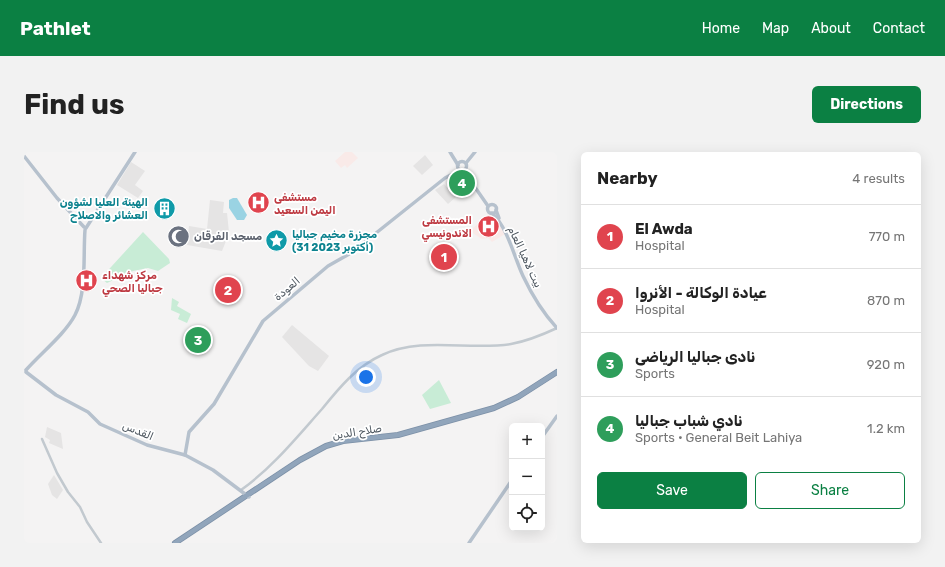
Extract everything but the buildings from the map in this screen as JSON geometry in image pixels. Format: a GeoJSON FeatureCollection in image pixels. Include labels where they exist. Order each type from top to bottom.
{"type":"FeatureCollection","features":[{"type":"Feature","properties":{"kind":"highway","name":"صلاح الدين"},"geometry":{"type":"LineString","coordinates":[[175,543],[320,451],[340,444],[400,437],[479,415],[512,402],[557,374]]}},
{"type":"Feature","properties":{"kind":"highway","name":"صلاح الدين"},"geometry":{"type":"LineString","coordinates":[[179,543],[248,496]]}},
{"type":"Feature","properties":{"kind":"main road"},"geometry":{"type":"LineString","coordinates":[[25,371],[67,326],[77,311],[81,296],[85,228],[134,152]]}},
{"type":"Feature","properties":{"kind":"main road"},"geometry":{"type":"LineString","coordinates":[[451,152],[489,205],[494,205],[512,242],[530,285],[557,327]]}},
{"type":"Feature","properties":{"kind":"main road","name":"العودة"},"geometry":{"type":"LineString","coordinates":[[185,455],[189,432],[214,404],[263,321],[328,266],[360,246],[462,166],[474,152]]}},
{"type":"Feature","properties":{"kind":"main road"},"geometry":{"type":"LineString","coordinates":[[24,158],[57,198],[85,228]]}},
{"type":"Feature","properties":{"kind":"main road","name":"بيت لاهيا العام"},"geometry":{"type":"LineString","coordinates":[[489,205],[488,211],[492,213],[510,241],[532,292],[544,312],[557,327]]}},
{"type":"Feature","properties":{"kind":"main road"},"geometry":{"type":"LineString","coordinates":[[492,213],[496,210]]}},
{"type":"Feature","properties":{"kind":"main road","name":"القدس"},"geometry":{"type":"LineString","coordinates":[[25,371],[56,395],[88,412],[100,424],[147,445],[185,455],[209,468],[248,496]]}},
{"type":"Feature","properties":{"kind":"main road"},"geometry":{"type":"LineString","coordinates":[[545,433],[557,416]]}},
{"type":"Feature","properties":{"kind":"main road"},"geometry":{"type":"LineString","coordinates":[[469,543],[509,484]]}},
{"type":"Feature","properties":{"kind":"street"},"geometry":{"type":"LineString","coordinates":[[241,490],[269,468],[336,392],[360,368],[371,360],[389,352],[412,347],[510,344],[531,340],[557,327]]}},
{"type":"Feature","properties":{"kind":"street"},"geometry":{"type":"LineString","coordinates":[[42,438],[56,473],[80,507],[86,522],[100,543],[88,528],[78,507],[67,493],[55,473],[42,438]]}},
{"type":"Feature","properties":{"kind":"shaded area"},"geometry":{"type":"Polygon","coordinates":[[[345,152],[352,152],[358,158],[347,168],[345,165],[341,168],[335,161],[345,152]]]}},
{"type":"Feature","properties":{"kind":"shaded area"},"geometry":{"type":"Polygon","coordinates":[[[425,155],[433,165],[422,175],[413,166],[425,155]]]}},
{"type":"Feature","properties":{"kind":"shaded area"},"geometry":{"type":"Polygon","coordinates":[[[131,162],[145,171],[135,185],[143,191],[138,198],[117,185],[131,162]]]}},
{"type":"Feature","properties":{"kind":"shaded area"},"geometry":{"type":"Polygon","coordinates":[[[444,184],[456,197],[448,204],[435,190],[444,184]]]}},
{"type":"Feature","properties":{"kind":"shaded area"},"geometry":{"type":"Polygon","coordinates":[[[210,200],[224,202],[223,213],[227,213],[229,232],[226,232],[228,236],[222,251],[187,245],[189,226],[207,229],[210,200]]]}},
{"type":"Feature","properties":{"kind":"shaded area","name":"المستشفى الاندونيسي"},"geometry":{"type":"Polygon","coordinates":[[[490,215],[493,215],[505,234],[492,242],[488,238],[482,239],[470,230],[490,215]]]}},
{"type":"Feature","properties":{"kind":"shaded area"},"geometry":{"type":"Polygon","coordinates":[[[440,244],[452,260],[446,266],[432,250],[440,244]]]}},
{"type":"Feature","properties":{"kind":"shaded area"},"geometry":{"type":"Polygon","coordinates":[[[292,325],[329,356],[318,371],[309,366],[282,337],[292,325]]]}},
{"type":"Feature","properties":{"kind":"shaded area"},"geometry":{"type":"Polygon","coordinates":[[[47,427],[61,433],[63,449],[49,443],[50,440],[45,437],[47,427]]]}},
{"type":"Feature","properties":{"kind":"shaded area"},"geometry":{"type":"Polygon","coordinates":[[[54,475],[63,490],[57,499],[52,495],[48,484],[54,475]]]}},
{"type":"Feature","properties":{"kind":"green space"},"geometry":{"type":"Polygon","coordinates":[[[143,232],[169,259],[170,263],[158,271],[148,268],[133,271],[107,283],[101,278],[143,232]]]}},
{"type":"Feature","properties":{"kind":"green space"},"geometry":{"type":"Polygon","coordinates":[[[172,298],[179,302],[177,306],[191,314],[187,323],[178,319],[180,314],[171,310],[172,298]]]}},
{"type":"Feature","properties":{"kind":"green space"},"geometry":{"type":"Polygon","coordinates":[[[439,380],[451,403],[430,409],[422,395],[439,380]]]}},
{"type":"Feature","properties":{"kind":"water"},"geometry":{"type":"Polygon","coordinates":[[[237,198],[247,215],[244,220],[237,220],[229,208],[229,200],[237,198]]]}},
{"type":"Feature","properties":{"kind":"place","name":"نادي شباب جباليا"},"geometry":{"type":"Point","coordinates":[462,183]}},
{"type":"Feature","properties":{"kind":"place","name":"مستشفى اليمن السعيد"},"geometry":{"type":"Point","coordinates":[258,203]}},
{"type":"Feature","properties":{"kind":"place","name":"الهيئة العليا لشؤون العشائر والاصلاح"},"geometry":{"type":"Point","coordinates":[164,208]}},
{"type":"Feature","properties":{"kind":"place","name":"المستشفى الاندونيسي"},"geometry":{"type":"Point","coordinates":[488,226]}},
{"type":"Feature","properties":{"kind":"place","name":"مسجد الفرقان"},"geometry":{"type":"Point","coordinates":[178,236]}},
{"type":"Feature","properties":{"kind":"place","name":"مجزرة مخيم جباليا (31 أكتوبر 2023)"},"geometry":{"type":"Point","coordinates":[277,240]}},
{"type":"Feature","properties":{"kind":"place","name":"El Awda"},"geometry":{"type":"Point","coordinates":[444,257]}},
{"type":"Feature","properties":{"kind":"place","name":"مركز شهداء جباليا الصحي"},"geometry":{"type":"Point","coordinates":[86,281]}},
{"type":"Feature","properties":{"kind":"place","name":"عيادة الوكالة - الأنروا"},"geometry":{"type":"Point","coordinates":[228,290]}},
{"type":"Feature","properties":{"kind":"place","name":"نادى جباليا الرياضى"},"geometry":{"type":"Point","coordinates":[198,340]}}]}
